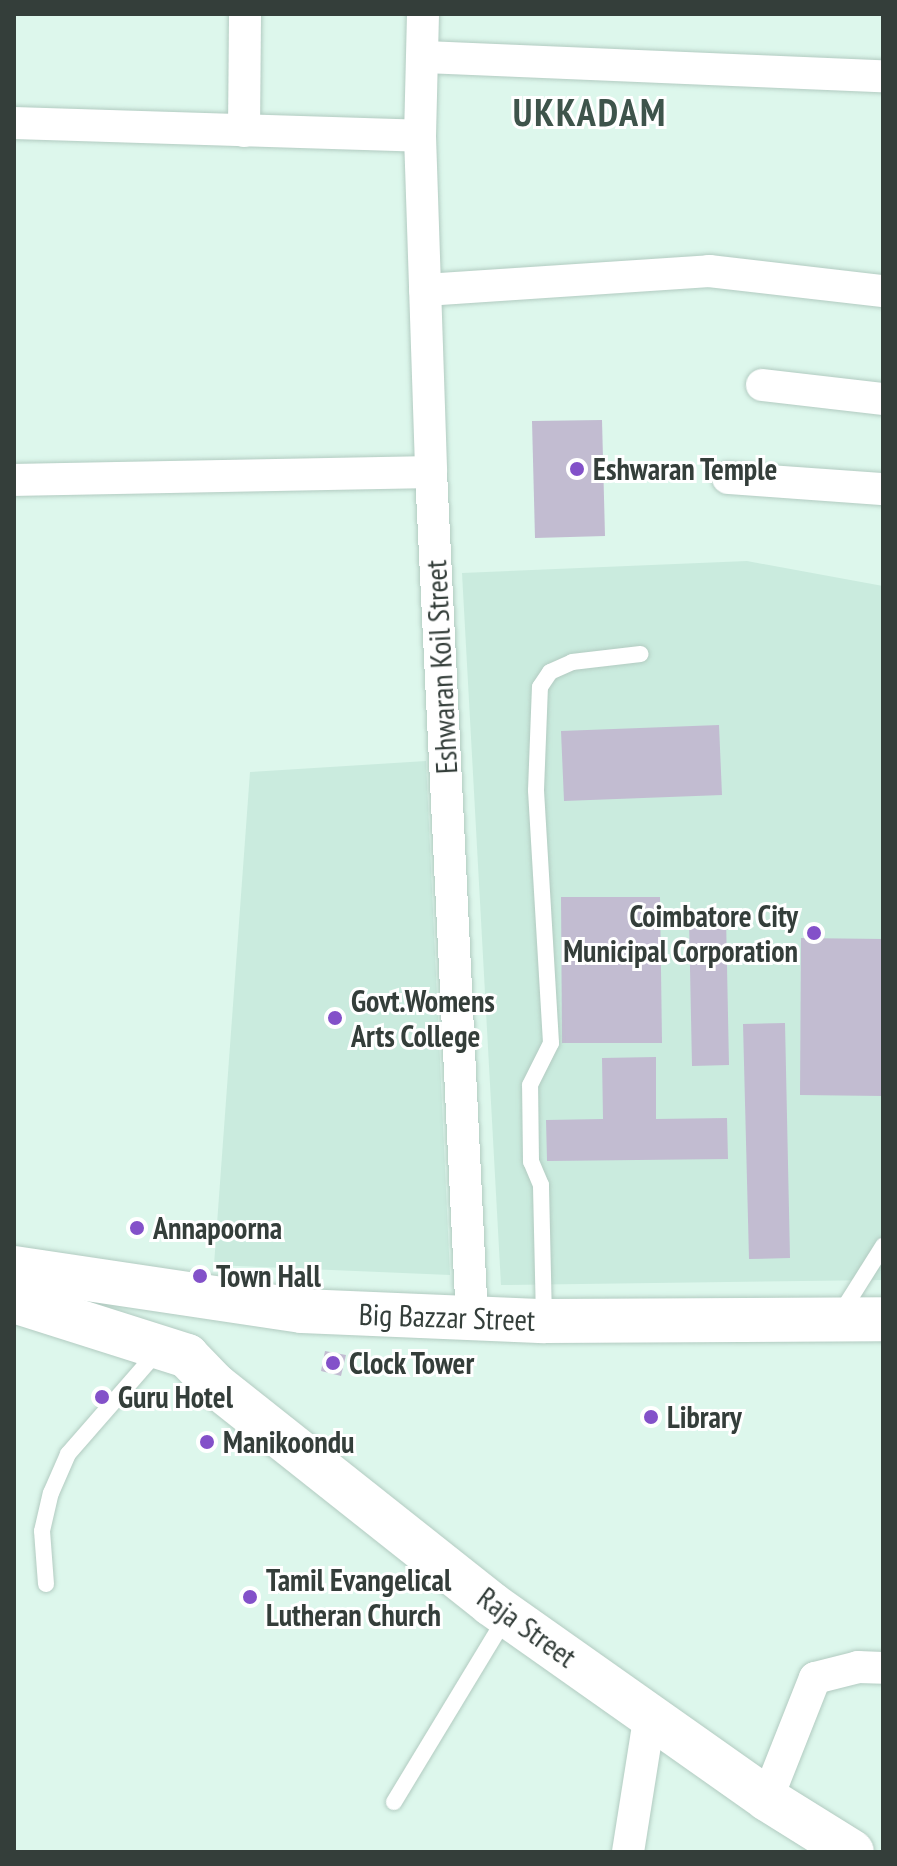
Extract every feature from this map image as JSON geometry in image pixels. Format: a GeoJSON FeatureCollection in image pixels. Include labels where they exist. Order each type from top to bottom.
{"type":"FeatureCollection","features":[{"type":"Feature","properties":{"kind":"highway","name":"Big Bazzar Street"},"geometry":{"type":"LineString","coordinates":[[14,1268],[248,1304],[472,1319],[883,1319]]}},
{"type":"Feature","properties":{"kind":"highway"},"geometry":{"type":"LineString","coordinates":[[14,1301],[187,1356],[215,1385]]}},
{"type":"Feature","properties":{"kind":"highway"},"geometry":{"type":"LineString","coordinates":[[215,1385],[210,1339],[214,1322],[248,1304]]}},
{"type":"Feature","properties":{"kind":"highway","name":"Raja Street"},"geometry":{"type":"LineString","coordinates":[[215,1385],[507,1615],[650,1713],[767,1799],[852,1852]]}},
{"type":"Feature","properties":{"kind":"street"},"geometry":{"type":"LineString","coordinates":[[244,131],[245,14]]}},
{"type":"Feature","properties":{"kind":"street","name":"Eshwaran Koil Street"},"geometry":{"type":"LineString","coordinates":[[423,14],[420,136],[431,472],[472,1319]]}},
{"type":"Feature","properties":{"kind":"street"},"geometry":{"type":"LineString","coordinates":[[423,57],[883,76]]}},
{"type":"Feature","properties":{"kind":"street"},"geometry":{"type":"LineString","coordinates":[[14,123],[420,136]]}},
{"type":"Feature","properties":{"kind":"street"},"geometry":{"type":"LineString","coordinates":[[425,290],[709,271],[883,291]]}},
{"type":"Feature","properties":{"kind":"street"},"geometry":{"type":"LineString","coordinates":[[762,385],[883,399]]}},
{"type":"Feature","properties":{"kind":"street"},"geometry":{"type":"LineString","coordinates":[[14,480],[431,472]]}},
{"type":"Feature","properties":{"kind":"street"},"geometry":{"type":"LineString","coordinates":[[728,478],[883,489]]}},
{"type":"Feature","properties":{"kind":"street"},"geometry":{"type":"LineString","coordinates":[[767,1799],[815,1678],[858,1667],[883,1668]]}},
{"type":"Feature","properties":{"kind":"street"},"geometry":{"type":"LineString","coordinates":[[628,1852],[650,1713]]}},
{"type":"Feature","properties":{"kind":"lane"},"geometry":{"type":"LineString","coordinates":[[545,1321],[541,1185],[531,1162],[530,1085],[551,1043],[536,790],[540,687],[550,672],[572,662],[641,654]]}},
{"type":"Feature","properties":{"kind":"lane"},"geometry":{"type":"LineString","coordinates":[[836,1321],[883,1246]]}},
{"type":"Feature","properties":{"kind":"lane"},"geometry":{"type":"LineString","coordinates":[[46,1584],[42,1531],[51,1493],[68,1454],[162,1347]]}},
{"type":"Feature","properties":{"kind":"lane"},"geometry":{"type":"LineString","coordinates":[[394,1802],[507,1615]]}},
{"type":"Feature","properties":{"kind":"shaded area"},"geometry":{"type":"Polygon","coordinates":[[[747,561],[883,586],[883,1280],[501,1285],[462,573],[747,561]]]}},
{"type":"Feature","properties":{"kind":"shaded area","name":"Govt.Womens Arts College"},"geometry":{"type":"Polygon","coordinates":[[[426,761],[450,1275],[214,1265],[250,772],[426,761]]]}},
{"type":"Feature","properties":{"kind":"building"},"geometry":{"type":"Polygon","coordinates":[[[602,420],[605,536],[535,538],[532,421],[602,420]]]}},
{"type":"Feature","properties":{"kind":"building"},"geometry":{"type":"Polygon","coordinates":[[[719,725],[722,795],[564,801],[561,731],[719,725]]]}},
{"type":"Feature","properties":{"kind":"building"},"geometry":{"type":"Polygon","coordinates":[[[561,897],[660,897],[662,1043],[562,1043],[561,897]]]}},
{"type":"Feature","properties":{"kind":"building"},"geometry":{"type":"Polygon","coordinates":[[[726,917],[729,1065],[692,1066],[689,919],[726,917]]]}},
{"type":"Feature","properties":{"kind":"building"},"geometry":{"type":"Polygon","coordinates":[[[801,938],[883,939],[883,1096],[800,1095],[801,938]]]}},
{"type":"Feature","properties":{"kind":"building"},"geometry":{"type":"Polygon","coordinates":[[[785,1023],[790,1258],[749,1259],[743,1024],[785,1023]]]}},
{"type":"Feature","properties":{"kind":"building"},"geometry":{"type":"Polygon","coordinates":[[[656,1057],[656,1119],[727,1118],[728,1159],[547,1161],[546,1120],[603,1119],[602,1058],[656,1057]]]}},
{"type":"Feature","properties":{"kind":"building","name":"Clock Tower"},"geometry":{"type":"Polygon","coordinates":[[[325,1351],[346,1355],[341,1376],[321,1371],[325,1351]]]}},
{"type":"Feature","properties":{"kind":"place","name":"Eshwaran Temple"},"geometry":{"type":"Point","coordinates":[577,469]}},
{"type":"Feature","properties":{"kind":"place","name":"Coimbatore City Municipal Corporation"},"geometry":{"type":"Point","coordinates":[814,933]}},
{"type":"Feature","properties":{"kind":"place","name":"Govt.Womens Arts College"},"geometry":{"type":"Point","coordinates":[335,1018]}},
{"type":"Feature","properties":{"kind":"place","name":"Annapoorna"},"geometry":{"type":"Point","coordinates":[137,1228]}},
{"type":"Feature","properties":{"kind":"place","name":"Town Hall"},"geometry":{"type":"Point","coordinates":[200,1276]}},
{"type":"Feature","properties":{"kind":"place","name":"Clock Tower"},"geometry":{"type":"Point","coordinates":[333,1363]}},
{"type":"Feature","properties":{"kind":"place","name":"Guru Hotel"},"geometry":{"type":"Point","coordinates":[102,1397]}},
{"type":"Feature","properties":{"kind":"place","name":"Library"},"geometry":{"type":"Point","coordinates":[651,1417]}},
{"type":"Feature","properties":{"kind":"place","name":"Manikoondu"},"geometry":{"type":"Point","coordinates":[207,1442]}},
{"type":"Feature","properties":{"kind":"place","name":"Tamil Evangelical Lutheran Church"},"geometry":{"type":"Point","coordinates":[250,1597]}},
{"type":"Feature","properties":{"kind":"district","name":"UKKADAM"},"geometry":{"type":"Point","coordinates":[590,112]}}]}
